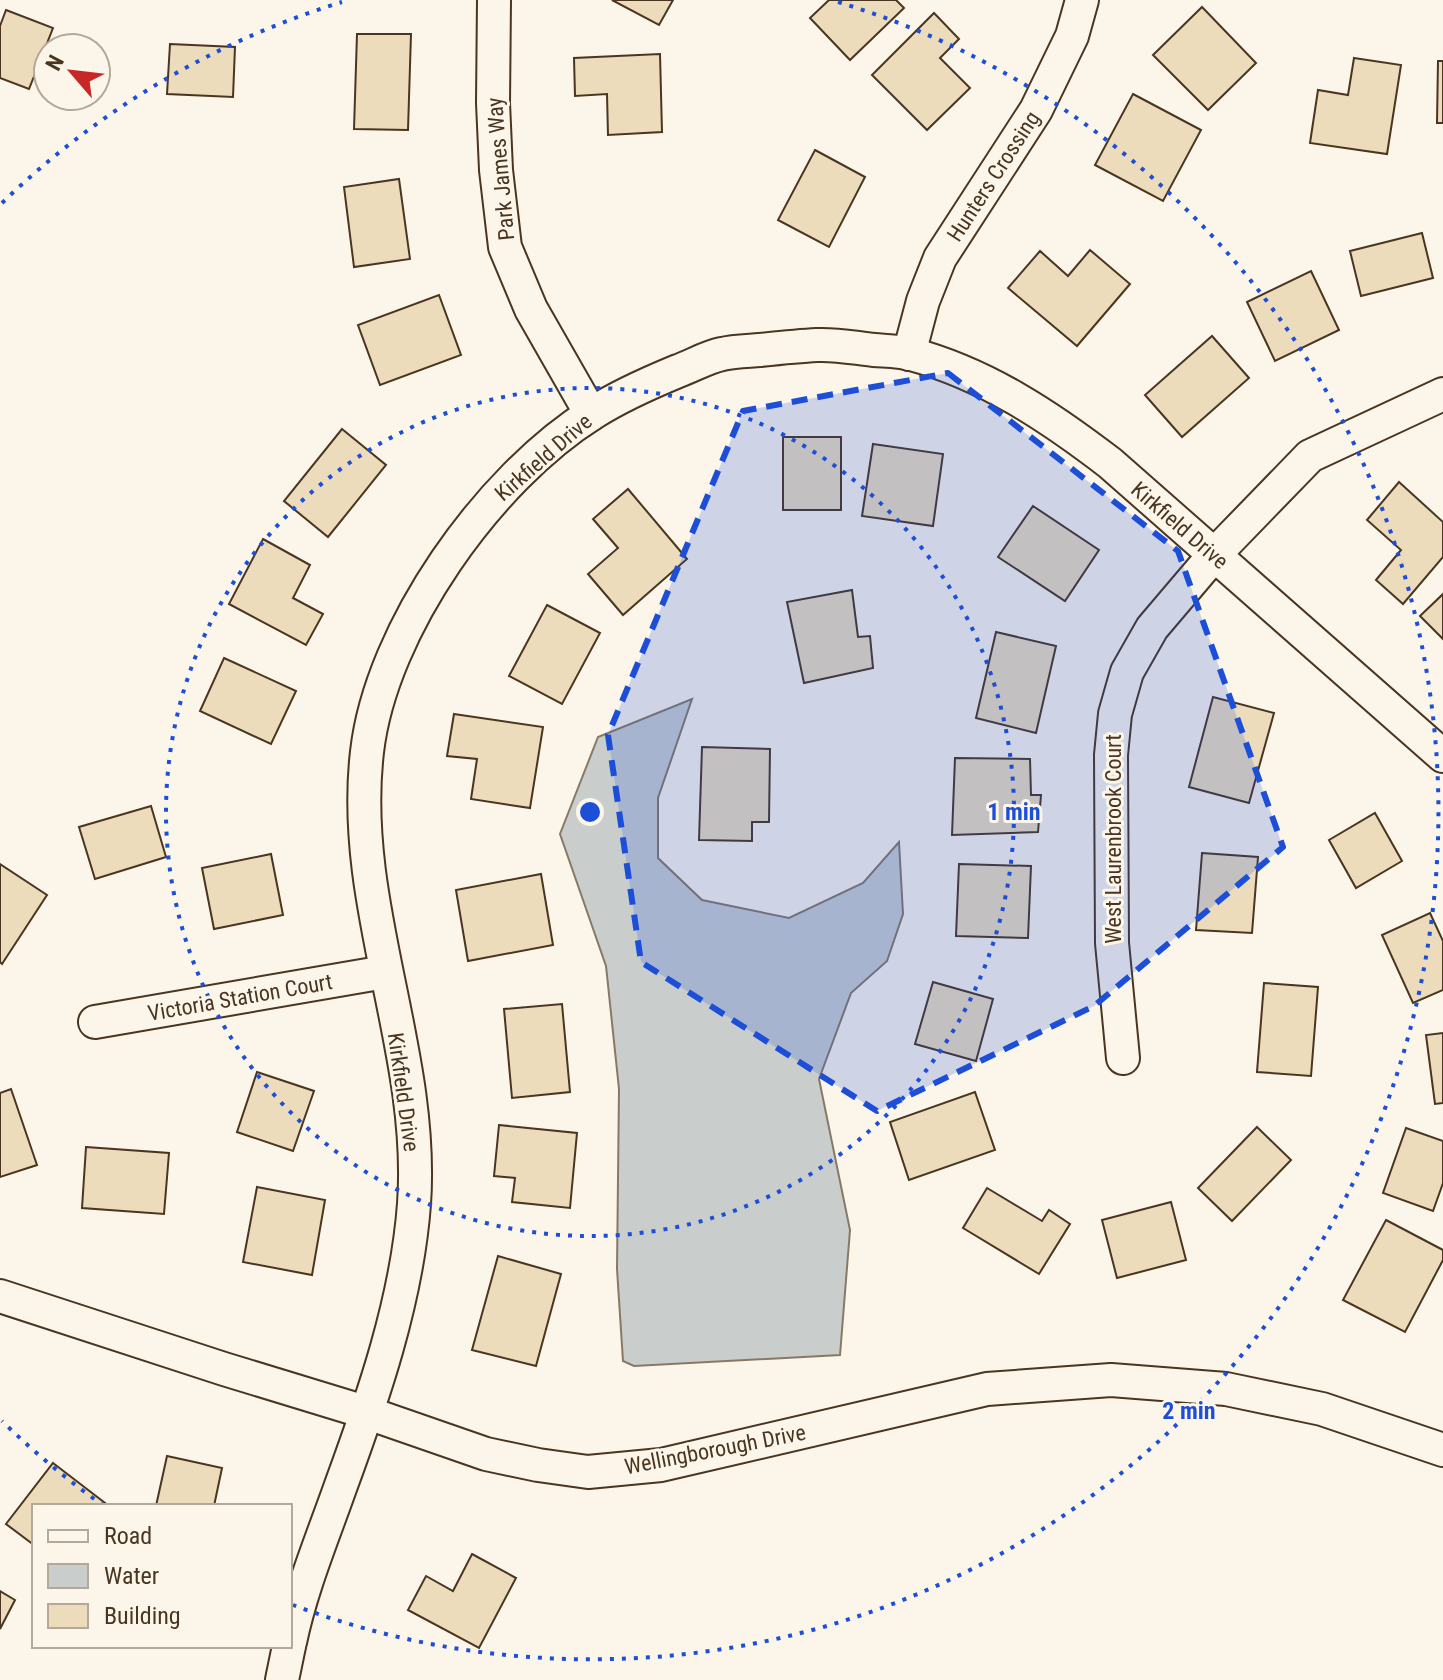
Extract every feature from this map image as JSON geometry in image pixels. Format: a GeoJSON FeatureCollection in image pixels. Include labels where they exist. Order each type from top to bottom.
{"type":"FeatureCollection","features":[{"type":"Feature","properties":{"kind":"street","name":"Park James Way"},"geometry":{"type":"LineString","coordinates":[[494,0],[493,103],[496,170],[505,247],[531,309],[591,414]]}},
{"type":"Feature","properties":{"kind":"street","name":"Hunters Crossing"},"geometry":{"type":"LineString","coordinates":[[909,354],[923,301],[940,258],[1036,110],[1072,36],[1082,0]]}},
{"type":"Feature","properties":{"kind":"street","name":"Kirkfield Drive"},"geometry":{"type":"LineString","coordinates":[[292,1637],[312,1564],[365,1412],[405,1272],[414,1202],[413,1131],[366,862],[362,798],[367,745],[385,681],[405,632],[434,578],[488,505],[537,457],[591,414],[652,382],[722,354],[821,345],[909,354],[974,377],[1052,419],[1110,463],[1443,756]]}},
{"type":"Feature","properties":{"kind":"street","name":"West Laurenbrook Court"},"geometry":{"type":"LineString","coordinates":[[1123,1058],[1112,943],[1111,755],[1115,714],[1127,672],[1152,628],[1214,555],[1310,456],[1443,394]]}},
{"type":"Feature","properties":{"kind":"street","name":"Victoria Station Court"},"geometry":{"type":"LineString","coordinates":[[95,1022],[385,972]]}},
{"type":"Feature","properties":{"kind":"street","name":"Wellingborough Drive"},"geometry":{"type":"LineString","coordinates":[[0,1296],[365,1412],[486,1454],[588,1472],[661,1465],[987,1389],[1111,1380],[1226,1389],[1322,1409],[1443,1450]]}},
{"type":"Feature","properties":{"kind":"street","name":"Kirkfield Drive"},"geometry":{"type":"LineString","coordinates":[[282,1680],[289,1648]]}},
{"type":"Feature","properties":{"kind":"highlighted area"},"geometry":{"type":"Polygon","coordinates":[[[948,373],[1178,551],[1283,847],[1094,1006],[877,1111],[641,962],[608,735],[743,411],[948,373]]]}},
{"type":"Feature","properties":{"kind":"water"},"geometry":{"type":"Polygon","coordinates":[[[692,699],[658,798],[658,858],[702,900],[789,918],[863,883],[899,842],[903,914],[887,961],[851,993],[819,1079],[850,1230],[840,1355],[634,1366],[623,1361],[617,1269],[619,1089],[606,966],[560,834],[598,737],[692,699]]]}},
{"type":"Feature","properties":{"kind":"building"},"geometry":{"type":"Polygon","coordinates":[[[612,0],[673,0],[659,25],[612,0]]]}},
{"type":"Feature","properties":{"kind":"building"},"geometry":{"type":"Polygon","coordinates":[[[829,0],[896,0],[904,8],[850,60],[810,18],[829,0]]]}},
{"type":"Feature","properties":{"kind":"building"},"geometry":{"type":"Polygon","coordinates":[[[1202,7],[1256,63],[1208,110],[1153,55],[1202,7]]]}},
{"type":"Feature","properties":{"kind":"building"},"geometry":{"type":"Polygon","coordinates":[[[6,10],[53,28],[51,32],[32,32],[32,81],[29,89],[0,78],[0,26],[6,10]]]}},
{"type":"Feature","properties":{"kind":"building"},"geometry":{"type":"Polygon","coordinates":[[[934,13],[959,39],[940,58],[970,88],[927,130],[872,75],[934,13]]]}},
{"type":"Feature","properties":{"kind":"building"},"geometry":{"type":"Polygon","coordinates":[[[357,34],[411,34],[408,130],[354,129],[357,34]]]}},
{"type":"Feature","properties":{"kind":"building"},"geometry":{"type":"Polygon","coordinates":[[[170,44],[235,47],[233,97],[167,94],[170,44]]]}},
{"type":"Feature","properties":{"kind":"building"},"geometry":{"type":"Polygon","coordinates":[[[660,54],[662,132],[608,135],[607,94],[575,96],[574,58],[660,54]]]}},
{"type":"Feature","properties":{"kind":"building"},"geometry":{"type":"Polygon","coordinates":[[[1354,58],[1401,65],[1387,154],[1310,143],[1318,90],[1348,95],[1354,58]]]}},
{"type":"Feature","properties":{"kind":"building"},"geometry":{"type":"Polygon","coordinates":[[[1438,61],[1443,61],[1443,123],[1437,123],[1438,61]]]}},
{"type":"Feature","properties":{"kind":"building"},"geometry":{"type":"Polygon","coordinates":[[[1133,94],[1201,130],[1163,201],[1095,165],[1133,94]]]}},
{"type":"Feature","properties":{"kind":"building"},"geometry":{"type":"Polygon","coordinates":[[[815,150],[865,177],[829,247],[778,220],[815,150]]]}},
{"type":"Feature","properties":{"kind":"building"},"geometry":{"type":"Polygon","coordinates":[[[399,179],[410,259],[354,267],[344,187],[399,179]]]}},
{"type":"Feature","properties":{"kind":"building"},"geometry":{"type":"Polygon","coordinates":[[[1422,233],[1433,278],[1361,296],[1350,251],[1422,233]]]}},
{"type":"Feature","properties":{"kind":"building"},"geometry":{"type":"Polygon","coordinates":[[[1090,250],[1130,284],[1077,346],[1008,288],[1040,251],[1068,276],[1090,250]]]}},
{"type":"Feature","properties":{"kind":"building"},"geometry":{"type":"Polygon","coordinates":[[[1311,271],[1339,330],[1275,361],[1247,302],[1311,271]]]}},
{"type":"Feature","properties":{"kind":"building"},"geometry":{"type":"Polygon","coordinates":[[[439,295],[461,355],[380,385],[358,325],[439,295]]]}},
{"type":"Feature","properties":{"kind":"building"},"geometry":{"type":"Polygon","coordinates":[[[1212,336],[1249,378],[1182,437],[1145,395],[1212,336]]]}},
{"type":"Feature","properties":{"kind":"building"},"geometry":{"type":"Polygon","coordinates":[[[342,429],[386,465],[328,537],[284,501],[342,429]]]}},
{"type":"Feature","properties":{"kind":"building"},"geometry":{"type":"Polygon","coordinates":[[[783,437],[841,437],[841,510],[783,510],[783,437]]]}},
{"type":"Feature","properties":{"kind":"building"},"geometry":{"type":"Polygon","coordinates":[[[873,444],[943,454],[933,526],[862,516],[873,444]]]}},
{"type":"Feature","properties":{"kind":"building"},"geometry":{"type":"Polygon","coordinates":[[[1399,482],[1443,522],[1443,557],[1403,604],[1376,580],[1401,550],[1367,520],[1399,482]]]}},
{"type":"Feature","properties":{"kind":"building"},"geometry":{"type":"Polygon","coordinates":[[[628,489],[687,559],[623,615],[588,574],[618,548],[593,519],[628,489]]]}},
{"type":"Feature","properties":{"kind":"building"},"geometry":{"type":"Polygon","coordinates":[[[1033,506],[1099,550],[1065,601],[998,557],[1033,506]]]}},
{"type":"Feature","properties":{"kind":"building"},"geometry":{"type":"Polygon","coordinates":[[[263,539],[310,565],[293,598],[323,614],[306,645],[229,604],[263,539]]]}},
{"type":"Feature","properties":{"kind":"building"},"geometry":{"type":"Polygon","coordinates":[[[852,590],[858,637],[870,636],[873,668],[804,683],[787,602],[852,590]]]}},
{"type":"Feature","properties":{"kind":"building"},"geometry":{"type":"Polygon","coordinates":[[[1443,594],[1443,639],[1420,616],[1443,594]]]}},
{"type":"Feature","properties":{"kind":"building"},"geometry":{"type":"Polygon","coordinates":[[[547,605],[600,633],[562,704],[509,676],[547,605]]]}},
{"type":"Feature","properties":{"kind":"building"},"geometry":{"type":"Polygon","coordinates":[[[996,632],[1056,646],[1036,733],[976,718],[996,632]]]}},
{"type":"Feature","properties":{"kind":"building"},"geometry":{"type":"Polygon","coordinates":[[[224,658],[296,691],[271,744],[200,711],[224,658]]]}},
{"type":"Feature","properties":{"kind":"building"},"geometry":{"type":"Polygon","coordinates":[[[1213,697],[1274,713],[1249,803],[1189,787],[1213,697]]]}},
{"type":"Feature","properties":{"kind":"building"},"geometry":{"type":"Polygon","coordinates":[[[454,714],[543,727],[530,808],[471,799],[477,759],[447,756],[454,714]]]}},
{"type":"Feature","properties":{"kind":"building"},"geometry":{"type":"Polygon","coordinates":[[[702,747],[770,749],[769,822],[752,822],[752,841],[699,840],[702,747]]]}},
{"type":"Feature","properties":{"kind":"building"},"geometry":{"type":"Polygon","coordinates":[[[955,758],[1030,759],[1031,795],[1041,795],[1038,832],[952,835],[955,758]]]}},
{"type":"Feature","properties":{"kind":"building"},"geometry":{"type":"Polygon","coordinates":[[[151,806],[166,857],[95,879],[79,827],[151,806]]]}},
{"type":"Feature","properties":{"kind":"building"},"geometry":{"type":"Polygon","coordinates":[[[1375,813],[1402,861],[1356,888],[1329,840],[1375,813]]]}},
{"type":"Feature","properties":{"kind":"building"},"geometry":{"type":"Polygon","coordinates":[[[1202,853],[1258,857],[1252,933],[1196,930],[1202,853]]]}},
{"type":"Feature","properties":{"kind":"building"},"geometry":{"type":"Polygon","coordinates":[[[271,854],[283,915],[214,929],[202,868],[271,854]]]}},
{"type":"Feature","properties":{"kind":"building"},"geometry":{"type":"Polygon","coordinates":[[[0,864],[47,895],[2,964],[0,962],[0,864]]]}},
{"type":"Feature","properties":{"kind":"building"},"geometry":{"type":"Polygon","coordinates":[[[959,864],[1031,866],[1028,938],[956,936],[959,864]]]}},
{"type":"Feature","properties":{"kind":"building"},"geometry":{"type":"Polygon","coordinates":[[[541,874],[553,945],[468,961],[456,890],[541,874]]]}},
{"type":"Feature","properties":{"kind":"building"},"geometry":{"type":"Polygon","coordinates":[[[1430,913],[1443,941],[1443,990],[1413,1003],[1382,935],[1430,913]]]}},
{"type":"Feature","properties":{"kind":"building"},"geometry":{"type":"Polygon","coordinates":[[[933,982],[993,999],[976,1061],[915,1044],[933,982]]]}},
{"type":"Feature","properties":{"kind":"building"},"geometry":{"type":"Polygon","coordinates":[[[1264,983],[1318,987],[1311,1076],[1257,1072],[1264,983]]]}},
{"type":"Feature","properties":{"kind":"building"},"geometry":{"type":"Polygon","coordinates":[[[562,1004],[570,1092],[512,1098],[504,1009],[562,1004]]]}},
{"type":"Feature","properties":{"kind":"building"},"geometry":{"type":"Polygon","coordinates":[[[1443,1033],[1443,1103],[1435,1104],[1426,1035],[1443,1033]]]}},
{"type":"Feature","properties":{"kind":"building"},"geometry":{"type":"Polygon","coordinates":[[[257,1072],[314,1091],[293,1151],[237,1132],[257,1072]]]}},
{"type":"Feature","properties":{"kind":"building"},"geometry":{"type":"Polygon","coordinates":[[[11,1089],[37,1165],[0,1177],[0,1093],[11,1089]]]}},
{"type":"Feature","properties":{"kind":"building"},"geometry":{"type":"Polygon","coordinates":[[[975,1092],[995,1150],[909,1180],[890,1122],[975,1092]]]}},
{"type":"Feature","properties":{"kind":"building"},"geometry":{"type":"Polygon","coordinates":[[[499,1125],[577,1133],[570,1208],[512,1202],[515,1178],[494,1176],[499,1125]]]}},
{"type":"Feature","properties":{"kind":"building"},"geometry":{"type":"Polygon","coordinates":[[[1257,1127],[1291,1160],[1232,1221],[1198,1188],[1257,1127]]]}},
{"type":"Feature","properties":{"kind":"building"},"geometry":{"type":"Polygon","coordinates":[[[1406,1128],[1443,1141],[1443,1183],[1433,1211],[1383,1193],[1406,1128]]]}},
{"type":"Feature","properties":{"kind":"building"},"geometry":{"type":"Polygon","coordinates":[[[86,1147],[169,1153],[164,1214],[82,1208],[86,1147]]]}},
{"type":"Feature","properties":{"kind":"building"},"geometry":{"type":"Polygon","coordinates":[[[257,1187],[325,1200],[312,1275],[243,1262],[257,1187]]]}},
{"type":"Feature","properties":{"kind":"building"},"geometry":{"type":"Polygon","coordinates":[[[987,1188],[1042,1221],[1049,1210],[1070,1224],[1039,1274],[963,1228],[987,1188]]]}},
{"type":"Feature","properties":{"kind":"building"},"geometry":{"type":"Polygon","coordinates":[[[1171,1202],[1186,1260],[1117,1278],[1102,1220],[1171,1202]]]}},
{"type":"Feature","properties":{"kind":"building"},"geometry":{"type":"Polygon","coordinates":[[[1386,1220],[1443,1250],[1443,1260],[1405,1332],[1343,1300],[1386,1220]]]}},
{"type":"Feature","properties":{"kind":"building"},"geometry":{"type":"Polygon","coordinates":[[[498,1256],[561,1274],[536,1366],[472,1350],[498,1256]]]}},
{"type":"Feature","properties":{"kind":"building"},"geometry":{"type":"Polygon","coordinates":[[[167,1456],[222,1468],[214,1504],[156,1504],[167,1456]]]}},
{"type":"Feature","properties":{"kind":"building"},"geometry":{"type":"Polygon","coordinates":[[[53,1463],[106,1504],[32,1504],[32,1544],[6,1524],[53,1463]]]}},
{"type":"Feature","properties":{"kind":"building"},"geometry":{"type":"Polygon","coordinates":[[[472,1554],[516,1578],[479,1648],[408,1610],[426,1576],[453,1591],[472,1554]]]}},
{"type":"Feature","properties":{"kind":"building"},"geometry":{"type":"Polygon","coordinates":[[[0,1591],[15,1600],[0,1629],[0,1591]]]}}]}
